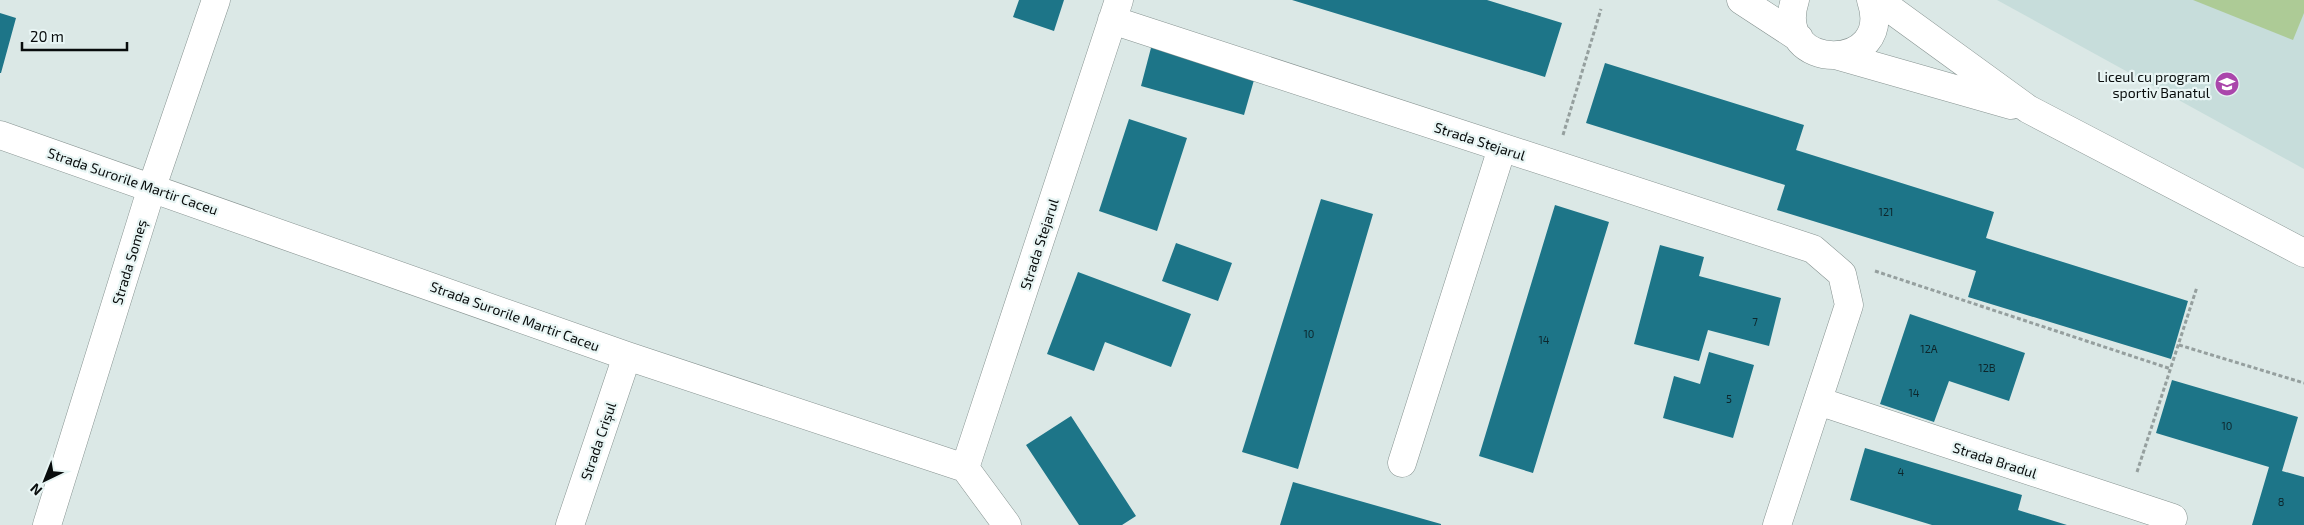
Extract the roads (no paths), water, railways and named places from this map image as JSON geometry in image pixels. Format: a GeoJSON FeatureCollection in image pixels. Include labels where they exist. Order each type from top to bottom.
{"type":"FeatureCollection","features":[{"type":"Feature","properties":{"kind":"street","name":"Strada Someș"},"geometry":{"type":"LineString","coordinates":[[47,525],[152,187],[216,0]]}},
{"type":"Feature","properties":{"kind":"street"},"geometry":{"type":"LineString","coordinates":[[1740,0],[1799,38],[1807,47],[1817,53],[1828,56],[1840,56],[2028,109]]}},
{"type":"Feature","properties":{"kind":"street"},"geometry":{"type":"LineString","coordinates":[[1795,0],[1793,20],[1799,38]]}},
{"type":"Feature","properties":{"kind":"street"},"geometry":{"type":"LineString","coordinates":[[1840,56],[1858,48],[1871,32],[1874,12],[1871,0]]}},
{"type":"Feature","properties":{"kind":"street"},"geometry":{"type":"LineString","coordinates":[[1878,0],[2028,109],[2304,253]]}},
{"type":"Feature","properties":{"kind":"street","name":"Strada Stejarul"},"geometry":{"type":"LineString","coordinates":[[965,468],[1115,10],[1502,148],[1813,250],[1842,274],[1849,305],[1818,401]]}},
{"type":"Feature","properties":{"kind":"street","name":"Strada Surorile Martir Caceu"},"geometry":{"type":"LineString","coordinates":[[0,134],[627,356],[965,468]]}},
{"type":"Feature","properties":{"kind":"street"},"geometry":{"type":"LineString","coordinates":[[1402,463],[1502,148]]}},
{"type":"Feature","properties":{"kind":"street","name":"Strada Crișul"},"geometry":{"type":"LineString","coordinates":[[570,525],[627,356]]}},
{"type":"Feature","properties":{"kind":"street"},"geometry":{"type":"LineString","coordinates":[[1777,525],[1818,401]]}},
{"type":"Feature","properties":{"kind":"street","name":"Strada Bradul"},"geometry":{"type":"LineString","coordinates":[[1818,401],[2173,518]]}},
{"type":"Feature","properties":{"kind":"street"},"geometry":{"type":"LineString","coordinates":[[965,468],[1007,525]]}},
{"type":"Feature","properties":{"kind":"place","name":"Liceul cu program sportiv Banatul"},"geometry":{"type":"Point","coordinates":[2227,84]}}]}
